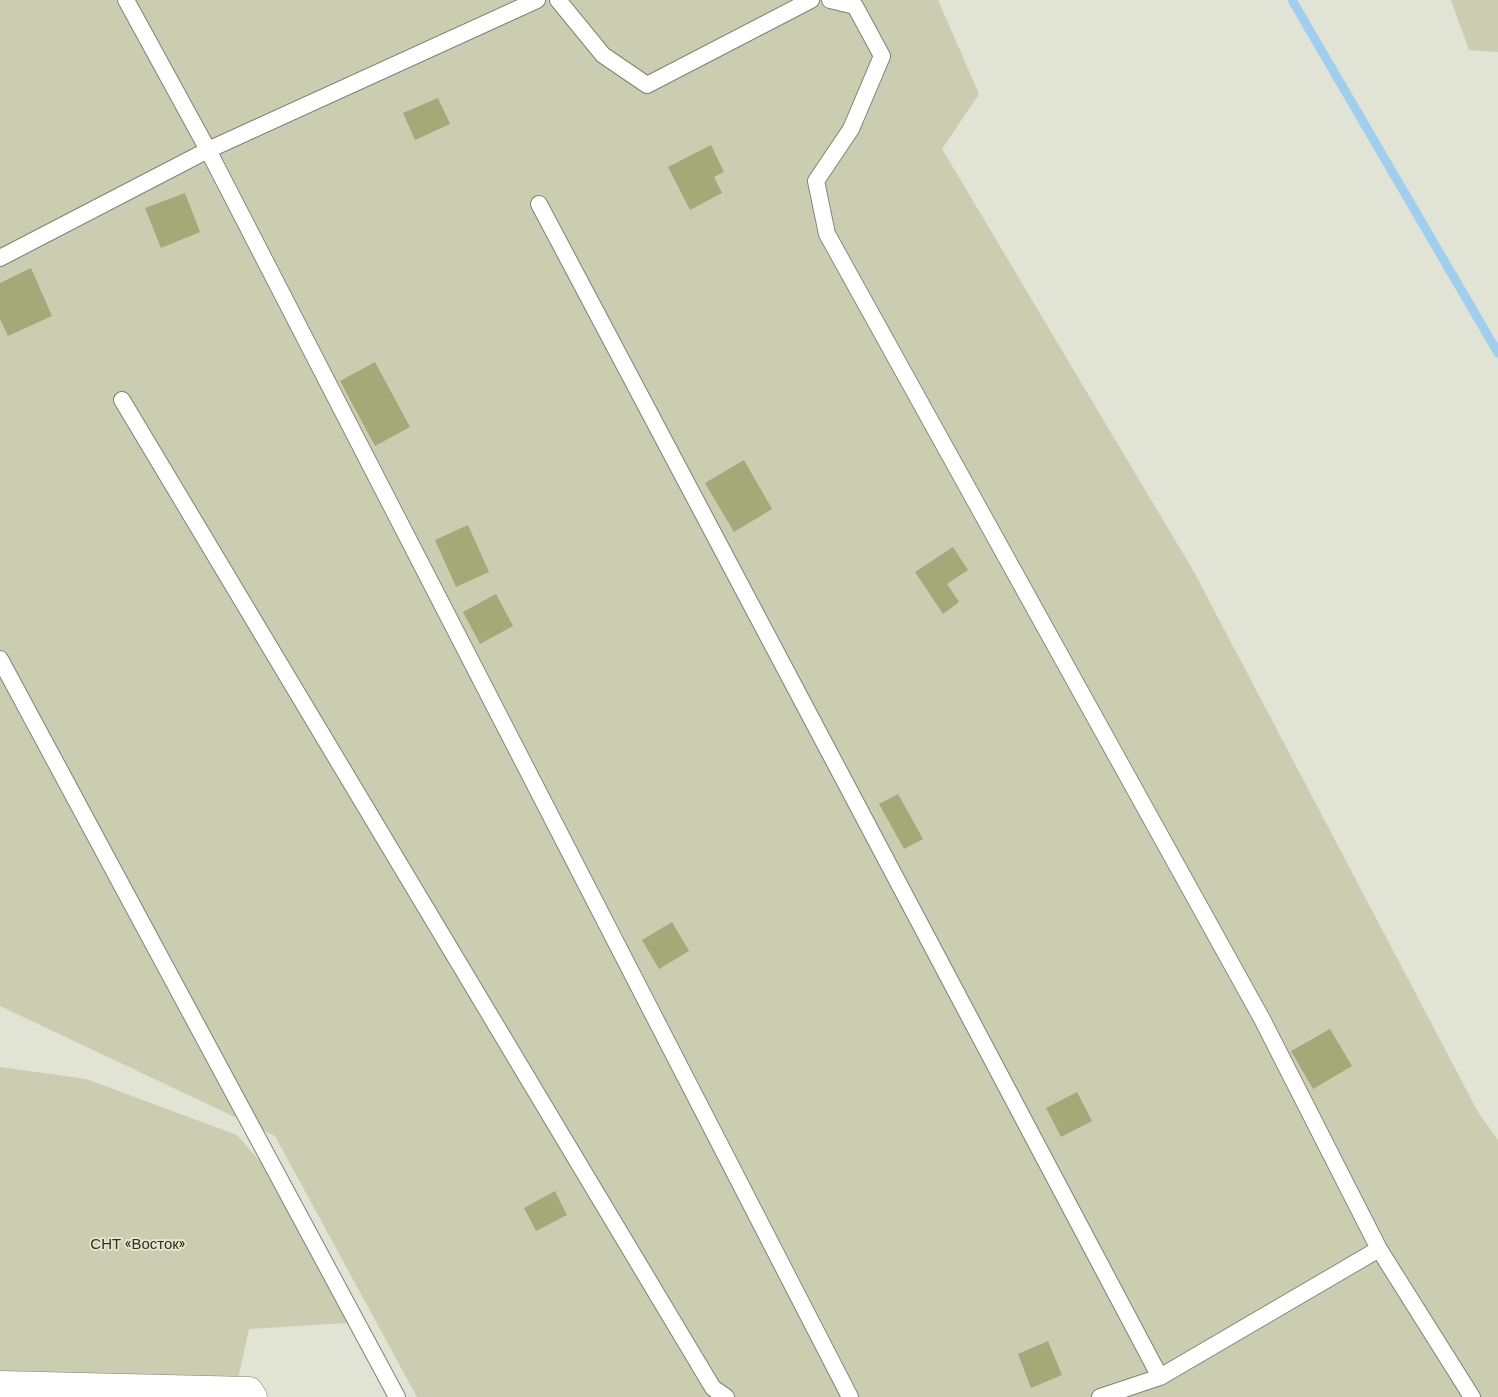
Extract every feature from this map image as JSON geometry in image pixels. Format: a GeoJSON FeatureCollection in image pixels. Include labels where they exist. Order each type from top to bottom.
{"type":"FeatureCollection","features":[{"type":"Feature","properties":{"kind":"street"},"geometry":{"type":"LineString","coordinates":[[0,1385],[249,1391],[253,1397]]}},
{"type":"Feature","properties":{"kind":"lane"},"geometry":{"type":"LineString","coordinates":[[126,0],[208,150],[850,1397]]}},
{"type":"Feature","properties":{"kind":"lane"},"geometry":{"type":"LineString","coordinates":[[0,258],[208,150],[537,0]]}},
{"type":"Feature","properties":{"kind":"lane"},"geometry":{"type":"LineString","coordinates":[[558,0],[602,55],[647,85],[811,0]]}},
{"type":"Feature","properties":{"kind":"lane"},"geometry":{"type":"LineString","coordinates":[[830,0],[855,6],[882,56],[851,129],[816,181],[827,234],[1262,1018],[1379,1249],[1472,1397]]}},
{"type":"Feature","properties":{"kind":"lane"},"geometry":{"type":"LineString","coordinates":[[539,204],[1160,1377]]}},
{"type":"Feature","properties":{"kind":"lane"},"geometry":{"type":"LineString","coordinates":[[122,400],[713,1388],[726,1397]]}},
{"type":"Feature","properties":{"kind":"lane"},"geometry":{"type":"LineString","coordinates":[[0,659],[397,1397]]}},
{"type":"Feature","properties":{"kind":"lane"},"geometry":{"type":"LineString","coordinates":[[1100,1397],[1160,1377],[1379,1249]]}},
{"type":"Feature","properties":{"kind":"green space"},"geometry":{"type":"Polygon","coordinates":[[[0,0],[938,0],[979,94],[942,149],[1194,572],[1478,1112],[1498,1140],[1498,1397],[417,1397],[275,1136],[0,1006],[0,0]]]}},
{"type":"Feature","properties":{"kind":"green space"},"geometry":{"type":"Polygon","coordinates":[[[1451,0],[1498,0],[1498,52],[1469,50],[1451,0]]]}},
{"type":"Feature","properties":{"kind":"green space","name":"СНТ «Восток»"},"geometry":{"type":"Polygon","coordinates":[[[0,1067],[86,1079],[237,1135],[272,1175],[347,1323],[249,1329],[234,1397],[0,1397],[0,1067]]]}},
{"type":"Feature","properties":{"kind":"building"},"geometry":{"type":"Polygon","coordinates":[[[438,98],[450,124],[415,140],[403,113],[438,98]]]}},
{"type":"Feature","properties":{"kind":"building"},"geometry":{"type":"Polygon","coordinates":[[[711,145],[724,172],[714,177],[722,193],[690,210],[668,167],[711,145]]]}},
{"type":"Feature","properties":{"kind":"building"},"geometry":{"type":"Polygon","coordinates":[[[185,193],[200,232],[161,248],[145,208],[185,193]]]}},
{"type":"Feature","properties":{"kind":"building"},"geometry":{"type":"Polygon","coordinates":[[[31,268],[52,316],[8,336],[0,319],[0,283],[31,268]]]}},
{"type":"Feature","properties":{"kind":"building"},"geometry":{"type":"Polygon","coordinates":[[[375,362],[410,427],[375,446],[340,381],[375,362]]]}},
{"type":"Feature","properties":{"kind":"building"},"geometry":{"type":"Polygon","coordinates":[[[744,460],[772,509],[734,532],[705,483],[744,460]]]}},
{"type":"Feature","properties":{"kind":"building"},"geometry":{"type":"Polygon","coordinates":[[[468,525],[489,572],[456,587],[435,540],[468,525]]]}},
{"type":"Feature","properties":{"kind":"building"},"geometry":{"type":"Polygon","coordinates":[[[953,547],[968,570],[947,584],[959,602],[943,614],[915,572],[953,547]]]}},
{"type":"Feature","properties":{"kind":"building"},"geometry":{"type":"Polygon","coordinates":[[[496,594],[513,626],[480,644],[463,612],[496,594]]]}},
{"type":"Feature","properties":{"kind":"building"},"geometry":{"type":"Polygon","coordinates":[[[898,794],[923,839],[904,849],[879,804],[898,794]]]}},
{"type":"Feature","properties":{"kind":"building"},"geometry":{"type":"Polygon","coordinates":[[[672,922],[689,951],[659,969],[642,940],[672,922]]]}},
{"type":"Feature","properties":{"kind":"building"},"geometry":{"type":"Polygon","coordinates":[[[1330,1029],[1352,1066],[1313,1089],[1291,1051],[1330,1029]]]}},
{"type":"Feature","properties":{"kind":"building"},"geometry":{"type":"Polygon","coordinates":[[[1077,1092],[1092,1121],[1061,1137],[1046,1108],[1077,1092]]]}},
{"type":"Feature","properties":{"kind":"building"},"geometry":{"type":"Polygon","coordinates":[[[555,1191],[567,1215],[536,1231],[524,1208],[555,1191]]]}},
{"type":"Feature","properties":{"kind":"building"},"geometry":{"type":"Polygon","coordinates":[[[1048,1341],[1062,1375],[1031,1388],[1018,1354],[1048,1341]]]}},
{"type":"Feature","properties":{"kind":"waterway"},"geometry":{"type":"LineString","coordinates":[[1292,0],[1498,353]]}}]}
